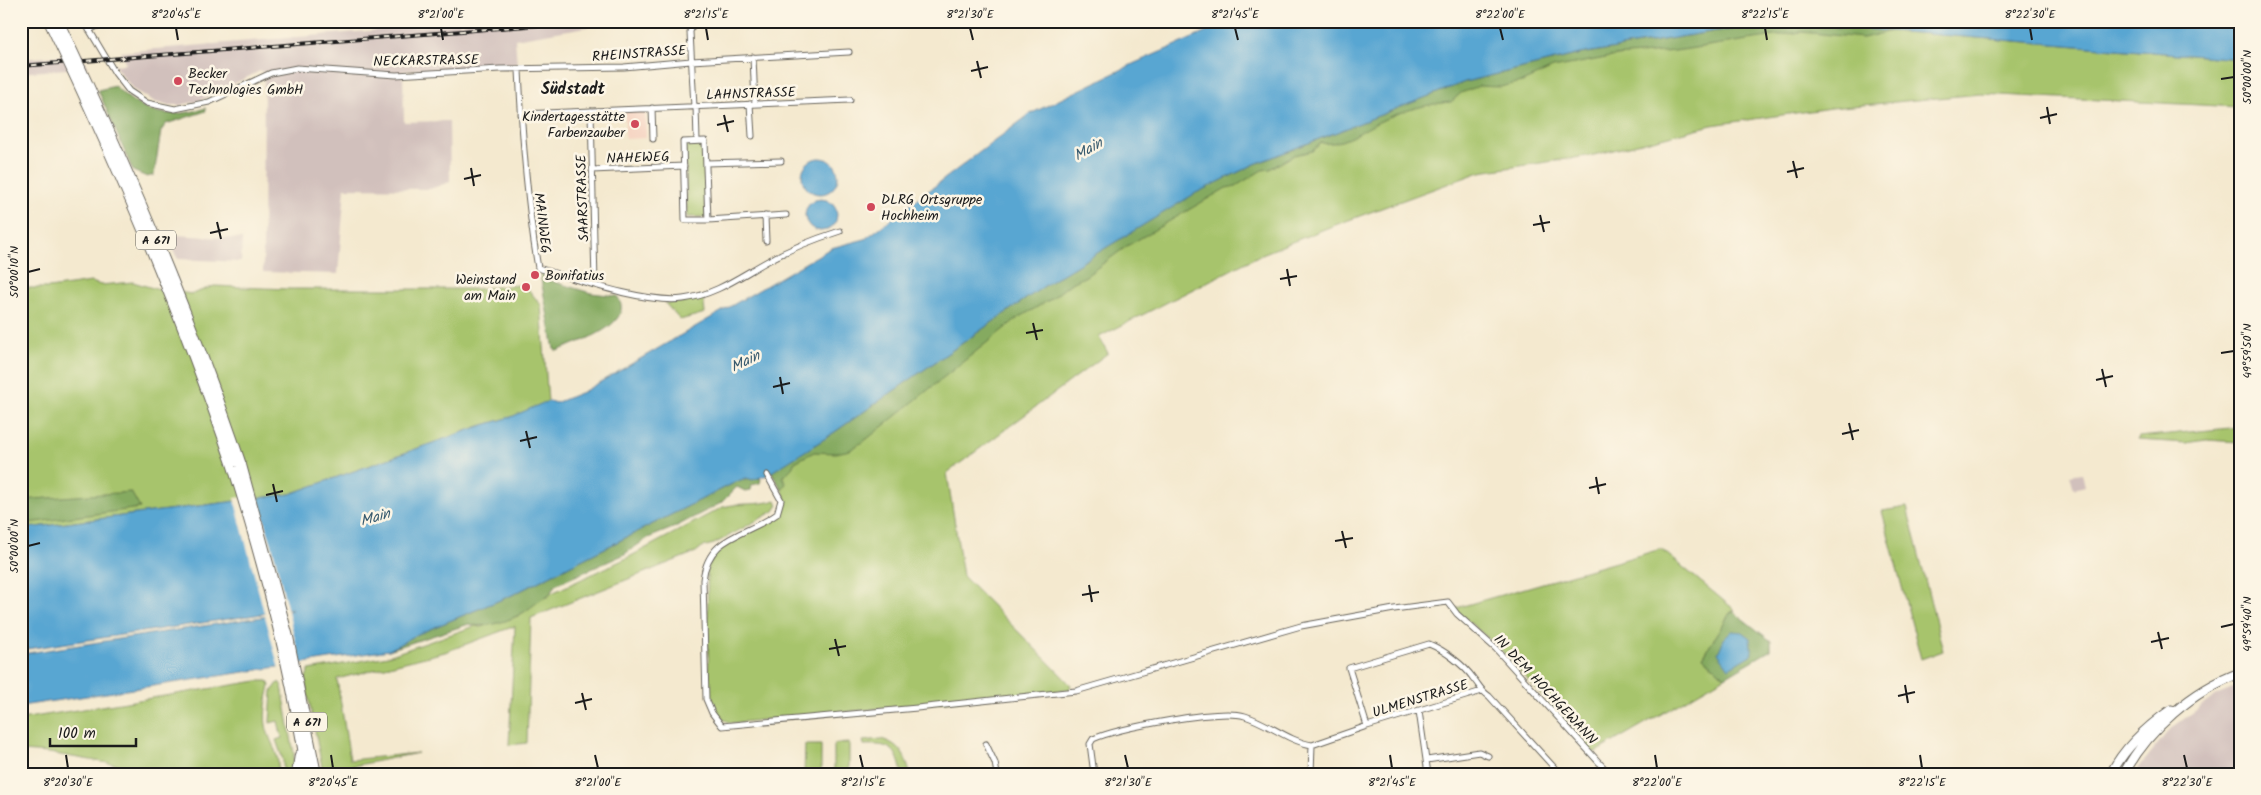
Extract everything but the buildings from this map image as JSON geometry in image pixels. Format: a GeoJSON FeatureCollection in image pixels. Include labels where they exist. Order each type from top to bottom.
{"type":"FeatureCollection","features":[{"type":"Feature","properties":{"kind":"highway","name":"A 671"},"geometry":{"type":"LineString","coordinates":[[49,21],[143,230],[204,383],[245,506],[295,683],[307,774]]}},
{"type":"Feature","properties":{"kind":"highway","name":"A 671"},"geometry":{"type":"LineString","coordinates":[[58,21],[150,226],[206,366],[253,504],[316,774]]}},
{"type":"Feature","properties":{"kind":"highway"},"geometry":{"type":"LineString","coordinates":[[2111,774],[2127,748],[2157,720],[2240,673]]}},
{"type":"Feature","properties":{"kind":"highway"},"geometry":{"type":"LineString","coordinates":[[2124,774],[2134,757],[2165,722],[2200,694]]}},
{"type":"Feature","properties":{"kind":"highway"},"geometry":{"type":"LineString","coordinates":[[297,774],[301,739]]}},
{"type":"Feature","properties":{"kind":"highway"},"geometry":{"type":"LineString","coordinates":[[2128,774],[2134,757]]}},
{"type":"Feature","properties":{"kind":"highway"},"geometry":{"type":"LineString","coordinates":[[314,762],[320,774]]}},
{"type":"Feature","properties":{"kind":"street"},"geometry":{"type":"LineString","coordinates":[[89,30],[108,21]]}},
{"type":"Feature","properties":{"kind":"street"},"geometry":{"type":"LineString","coordinates":[[693,21],[690,32],[697,141]]}},
{"type":"Feature","properties":{"kind":"street","name":"NECKARSTRASSE"},"geometry":{"type":"LineString","coordinates":[[86,22],[115,73],[129,91],[147,103],[168,109],[198,105],[264,75],[288,69],[307,68],[388,75],[519,70]]}},
{"type":"Feature","properties":{"kind":"street","name":"RHEINSTRASSE"},"geometry":{"type":"LineString","coordinates":[[519,70],[624,67],[691,61],[849,52]]}},
{"type":"Feature","properties":{"kind":"street"},"geometry":{"type":"LineString","coordinates":[[752,136],[753,57]]}},
{"type":"Feature","properties":{"kind":"street","name":"MAINWEG"},"geometry":{"type":"LineString","coordinates":[[519,70],[521,114],[532,232],[538,268],[595,284],[667,300],[686,299],[726,286],[793,248],[840,231]]}},
{"type":"Feature","properties":{"kind":"street","name":"LAHNSTRASSE"},"geometry":{"type":"LineString","coordinates":[[521,114],[850,100]]}},
{"type":"Feature","properties":{"kind":"street"},"geometry":{"type":"LineString","coordinates":[[652,108],[653,139]]}},
{"type":"Feature","properties":{"kind":"street","name":"SAARSTRASSE"},"geometry":{"type":"LineString","coordinates":[[591,111],[595,284]]}},
{"type":"Feature","properties":{"kind":"street"},"geometry":{"type":"LineString","coordinates":[[708,220],[706,141],[683,142],[685,220],[708,220],[786,215]]}},
{"type":"Feature","properties":{"kind":"street"},"geometry":{"type":"LineString","coordinates":[[706,164],[781,161]]}},
{"type":"Feature","properties":{"kind":"street","name":"NAHEWEG"},"geometry":{"type":"LineString","coordinates":[[592,170],[684,166]]}},
{"type":"Feature","properties":{"kind":"street"},"geometry":{"type":"LineString","coordinates":[[765,216],[766,241]]}},
{"type":"Feature","properties":{"kind":"street","name":"IN DEM HOCHGEWANN"},"geometry":{"type":"LineString","coordinates":[[767,474],[781,500],[777,514],[713,549],[704,567],[706,699],[712,713],[722,726],[1076,691],[1301,626],[1394,609],[1448,602],[1456,614],[1496,649],[1605,772]]}},
{"type":"Feature","properties":{"kind":"street"},"geometry":{"type":"LineString","coordinates":[[1366,726],[1349,668],[1419,645],[1429,644],[1437,647],[1472,676],[1482,692]]}},
{"type":"Feature","properties":{"kind":"street","name":"ULMENSTRASSE"},"geometry":{"type":"LineString","coordinates":[[1312,745],[1366,726],[1482,692],[1489,696],[1560,774]]}},
{"type":"Feature","properties":{"kind":"street"},"geometry":{"type":"LineString","coordinates":[[1419,711],[1428,774]]}},
{"type":"Feature","properties":{"kind":"street"},"geometry":{"type":"LineString","coordinates":[[1094,774],[1090,744],[1093,739],[1135,726],[1227,714],[1247,717],[1301,743],[1312,745],[1311,774]]}},
{"type":"Feature","properties":{"kind":"street"},"geometry":{"type":"LineString","coordinates":[[986,744],[995,763],[997,774]]}},
{"type":"Feature","properties":{"kind":"street"},"geometry":{"type":"LineString","coordinates":[[1427,760],[1479,752],[1488,756]]}},
{"type":"Feature","properties":{"kind":"shaded area"},"geometry":{"type":"Polygon","coordinates":[[[452,21],[460,21],[460,24],[472,21],[622,21],[515,39],[517,64],[403,71],[404,122],[449,121],[450,182],[430,189],[345,188],[338,274],[263,272],[264,72],[260,71],[199,101],[180,105],[168,105],[155,102],[133,89],[114,65],[126,64],[121,52],[451,24],[452,21]]]}},
{"type":"Feature","properties":{"kind":"shaded area"},"geometry":{"type":"Polygon","coordinates":[[[82,54],[88,67],[21,73],[21,59],[82,54]]]}},
{"type":"Feature","properties":{"kind":"shaded area","name":"Kindertagesstätte Farbenzauber"},"geometry":{"type":"Polygon","coordinates":[[[625,110],[645,110],[646,138],[625,139],[625,110]]]}},
{"type":"Feature","properties":{"kind":"shaded area"},"geometry":{"type":"Polygon","coordinates":[[[174,235],[242,239],[241,262],[178,259],[172,249],[174,235]]]}},
{"type":"Feature","properties":{"kind":"shaded area"},"geometry":{"type":"Polygon","coordinates":[[[2082,473],[2085,486],[2074,489],[2070,475],[2082,473]]]}},
{"type":"Feature","properties":{"kind":"shaded area"},"geometry":{"type":"Polygon","coordinates":[[[2240,685],[2240,774],[2137,774],[2138,769],[2169,730],[2218,694],[2240,685]]]}},
{"type":"Feature","properties":{"kind":"green space"},"geometry":{"type":"Polygon","coordinates":[[[1803,24],[2240,59],[2240,107],[1980,94],[1831,108],[1712,125],[1594,155],[1480,172],[1262,254],[1099,337],[1108,353],[947,473],[963,576],[1071,685],[1069,690],[731,723],[720,718],[709,693],[707,567],[716,551],[780,516],[784,510],[785,499],[783,493],[771,471],[1103,249],[1196,193],[1465,82],[1803,24]]]}},
{"type":"Feature","properties":{"kind":"green space"},"geometry":{"type":"Polygon","coordinates":[[[1803,24],[1891,31],[1863,38],[1801,32],[1675,51],[1616,56],[1553,68],[1522,82],[1500,87],[1479,86],[1461,93],[1451,102],[1433,104],[1406,111],[1389,117],[1345,140],[1321,143],[1312,151],[1294,155],[1270,169],[1262,170],[1236,186],[1226,188],[1127,246],[1086,276],[1070,284],[1051,299],[1015,320],[867,439],[850,450],[836,453],[814,452],[795,462],[783,477],[786,483],[782,490],[771,471],[826,438],[1053,280],[1195,193],[1255,164],[1465,82],[1580,54],[1716,31],[1803,24]]]}},
{"type":"Feature","properties":{"kind":"green space"},"geometry":{"type":"Polygon","coordinates":[[[115,86],[136,103],[157,112],[168,114],[206,108],[206,111],[166,124],[161,131],[154,175],[147,177],[133,171],[98,90],[115,86]]]}},
{"type":"Feature","properties":{"kind":"green space"},"geometry":{"type":"Polygon","coordinates":[[[685,144],[703,144],[706,217],[687,217],[685,144]]]}},
{"type":"Feature","properties":{"kind":"green space"},"geometry":{"type":"Polygon","coordinates":[[[543,273],[545,279],[551,281],[591,293],[617,296],[621,306],[619,316],[602,331],[557,351],[554,349],[540,274],[543,273]]]}},
{"type":"Feature","properties":{"kind":"green space"},"geometry":{"type":"Polygon","coordinates":[[[91,282],[101,285],[133,282],[156,289],[192,294],[214,286],[289,289],[477,289],[519,285],[527,288],[541,305],[548,402],[511,417],[480,426],[290,494],[21,529],[21,288],[49,288],[91,282]]]}},
{"type":"Feature","properties":{"kind":"green space"},"geometry":{"type":"Polygon","coordinates":[[[703,297],[705,313],[680,320],[665,303],[686,302],[703,297]]]}},
{"type":"Feature","properties":{"kind":"green space"},"geometry":{"type":"Polygon","coordinates":[[[2240,427],[2240,442],[2206,440],[2186,443],[2137,440],[2139,437],[2240,427]]]}},
{"type":"Feature","properties":{"kind":"green space"},"geometry":{"type":"Polygon","coordinates":[[[758,477],[761,479],[760,483],[752,485],[751,490],[745,491],[737,487],[721,503],[673,528],[648,538],[623,555],[555,585],[549,596],[514,618],[481,626],[469,624],[389,650],[418,634],[510,596],[738,481],[758,477]]]}},
{"type":"Feature","properties":{"kind":"green space"},"geometry":{"type":"Polygon","coordinates":[[[131,492],[140,508],[21,524],[21,500],[131,492]]]}},
{"type":"Feature","properties":{"kind":"green space"},"geometry":{"type":"Polygon","coordinates":[[[776,500],[778,505],[774,511],[714,544],[702,547],[696,552],[531,618],[527,743],[509,745],[515,626],[445,652],[337,679],[350,760],[418,753],[323,772],[305,680],[309,670],[388,656],[475,626],[481,627],[518,616],[539,599],[629,557],[723,507],[776,500]]]}},
{"type":"Feature","properties":{"kind":"green space"},"geometry":{"type":"Polygon","coordinates":[[[1907,507],[1943,651],[1921,659],[1882,511],[1907,507]]]}},
{"type":"Feature","properties":{"kind":"green space"},"geometry":{"type":"Polygon","coordinates":[[[1661,549],[1735,610],[1730,613],[1703,657],[1725,677],[1594,753],[1498,647],[1459,613],[1456,608],[1661,549]]]}},
{"type":"Feature","properties":{"kind":"green space"},"geometry":{"type":"Polygon","coordinates":[[[1734,612],[1771,641],[1771,650],[1725,677],[1703,657],[1730,613],[1734,612]]]}},
{"type":"Feature","properties":{"kind":"green space"},"geometry":{"type":"Polygon","coordinates":[[[257,681],[268,681],[270,686],[265,720],[278,761],[277,774],[173,774],[49,753],[21,751],[21,719],[257,681]]]}},
{"type":"Feature","properties":{"kind":"green space"},"geometry":{"type":"Polygon","coordinates":[[[279,682],[282,686],[294,754],[293,774],[283,774],[283,760],[276,740],[282,738],[278,721],[270,723],[272,691],[279,682]]]}},
{"type":"Feature","properties":{"kind":"green space"},"geometry":{"type":"Polygon","coordinates":[[[881,739],[893,744],[901,752],[910,774],[902,774],[898,758],[891,749],[880,745],[864,745],[863,741],[881,739]]]}},
{"type":"Feature","properties":{"kind":"green space"},"geometry":{"type":"Polygon","coordinates":[[[849,743],[849,774],[834,774],[834,744],[849,743]]]}},
{"type":"Feature","properties":{"kind":"green space"},"geometry":{"type":"Polygon","coordinates":[[[805,745],[821,745],[821,774],[804,774],[805,745]]]}},
{"type":"Feature","properties":{"kind":"water","name":"Main"},"geometry":{"type":"Polygon","coordinates":[[[1232,21],[2240,21],[2240,59],[1803,24],[1716,31],[1580,54],[1465,82],[1255,164],[1196,193],[1053,280],[826,438],[767,475],[753,480],[746,478],[738,481],[510,596],[418,634],[389,650],[21,706],[21,654],[268,616],[292,610],[287,608],[269,613],[21,650],[21,529],[290,494],[480,426],[511,417],[543,403],[550,401],[555,403],[583,392],[831,248],[865,239],[1030,114],[1135,63],[1232,21]]]}},
{"type":"Feature","properties":{"kind":"water"},"geometry":{"type":"Polygon","coordinates":[[[820,158],[832,164],[838,176],[832,188],[820,194],[808,188],[802,176],[808,164],[820,158]]]}},
{"type":"Feature","properties":{"kind":"water"},"geometry":{"type":"Polygon","coordinates":[[[821,199],[832,204],[837,215],[832,226],[821,231],[810,226],[805,215],[810,204],[821,199]]]}},
{"type":"Feature","properties":{"kind":"water"},"geometry":{"type":"Polygon","coordinates":[[[1732,631],[1742,632],[1750,638],[1752,654],[1729,668],[1718,653],[1724,639],[1732,631]]]}},
{"type":"Feature","properties":{"kind":"pier"},"geometry":{"type":"Polygon","coordinates":[[[257,496],[272,545],[301,665],[279,669],[234,498],[257,496]]]}},
{"type":"Feature","properties":{"kind":"railway"},"geometry":{"type":"LineString","coordinates":[[21,66],[589,21]]}},
{"type":"Feature","properties":{"kind":"place","name":"Becker Technologies GmbH"},"geometry":{"type":"Point","coordinates":[178,81]}},
{"type":"Feature","properties":{"kind":"place","name":"Kindertagesstätte Farbenzauber"},"geometry":{"type":"Point","coordinates":[635,124]}},
{"type":"Feature","properties":{"kind":"place","name":"DLRG Ortsgruppe Hochheim"},"geometry":{"type":"Point","coordinates":[871,207]}},
{"type":"Feature","properties":{"kind":"place","name":"Bonifatius"},"geometry":{"type":"Point","coordinates":[535,275]}},
{"type":"Feature","properties":{"kind":"place","name":"Weinstand am Main"},"geometry":{"type":"Point","coordinates":[526,287]}},
{"type":"Feature","properties":{"kind":"district","name":"Südstadt"},"geometry":{"type":"Point","coordinates":[573,88]}}]}
